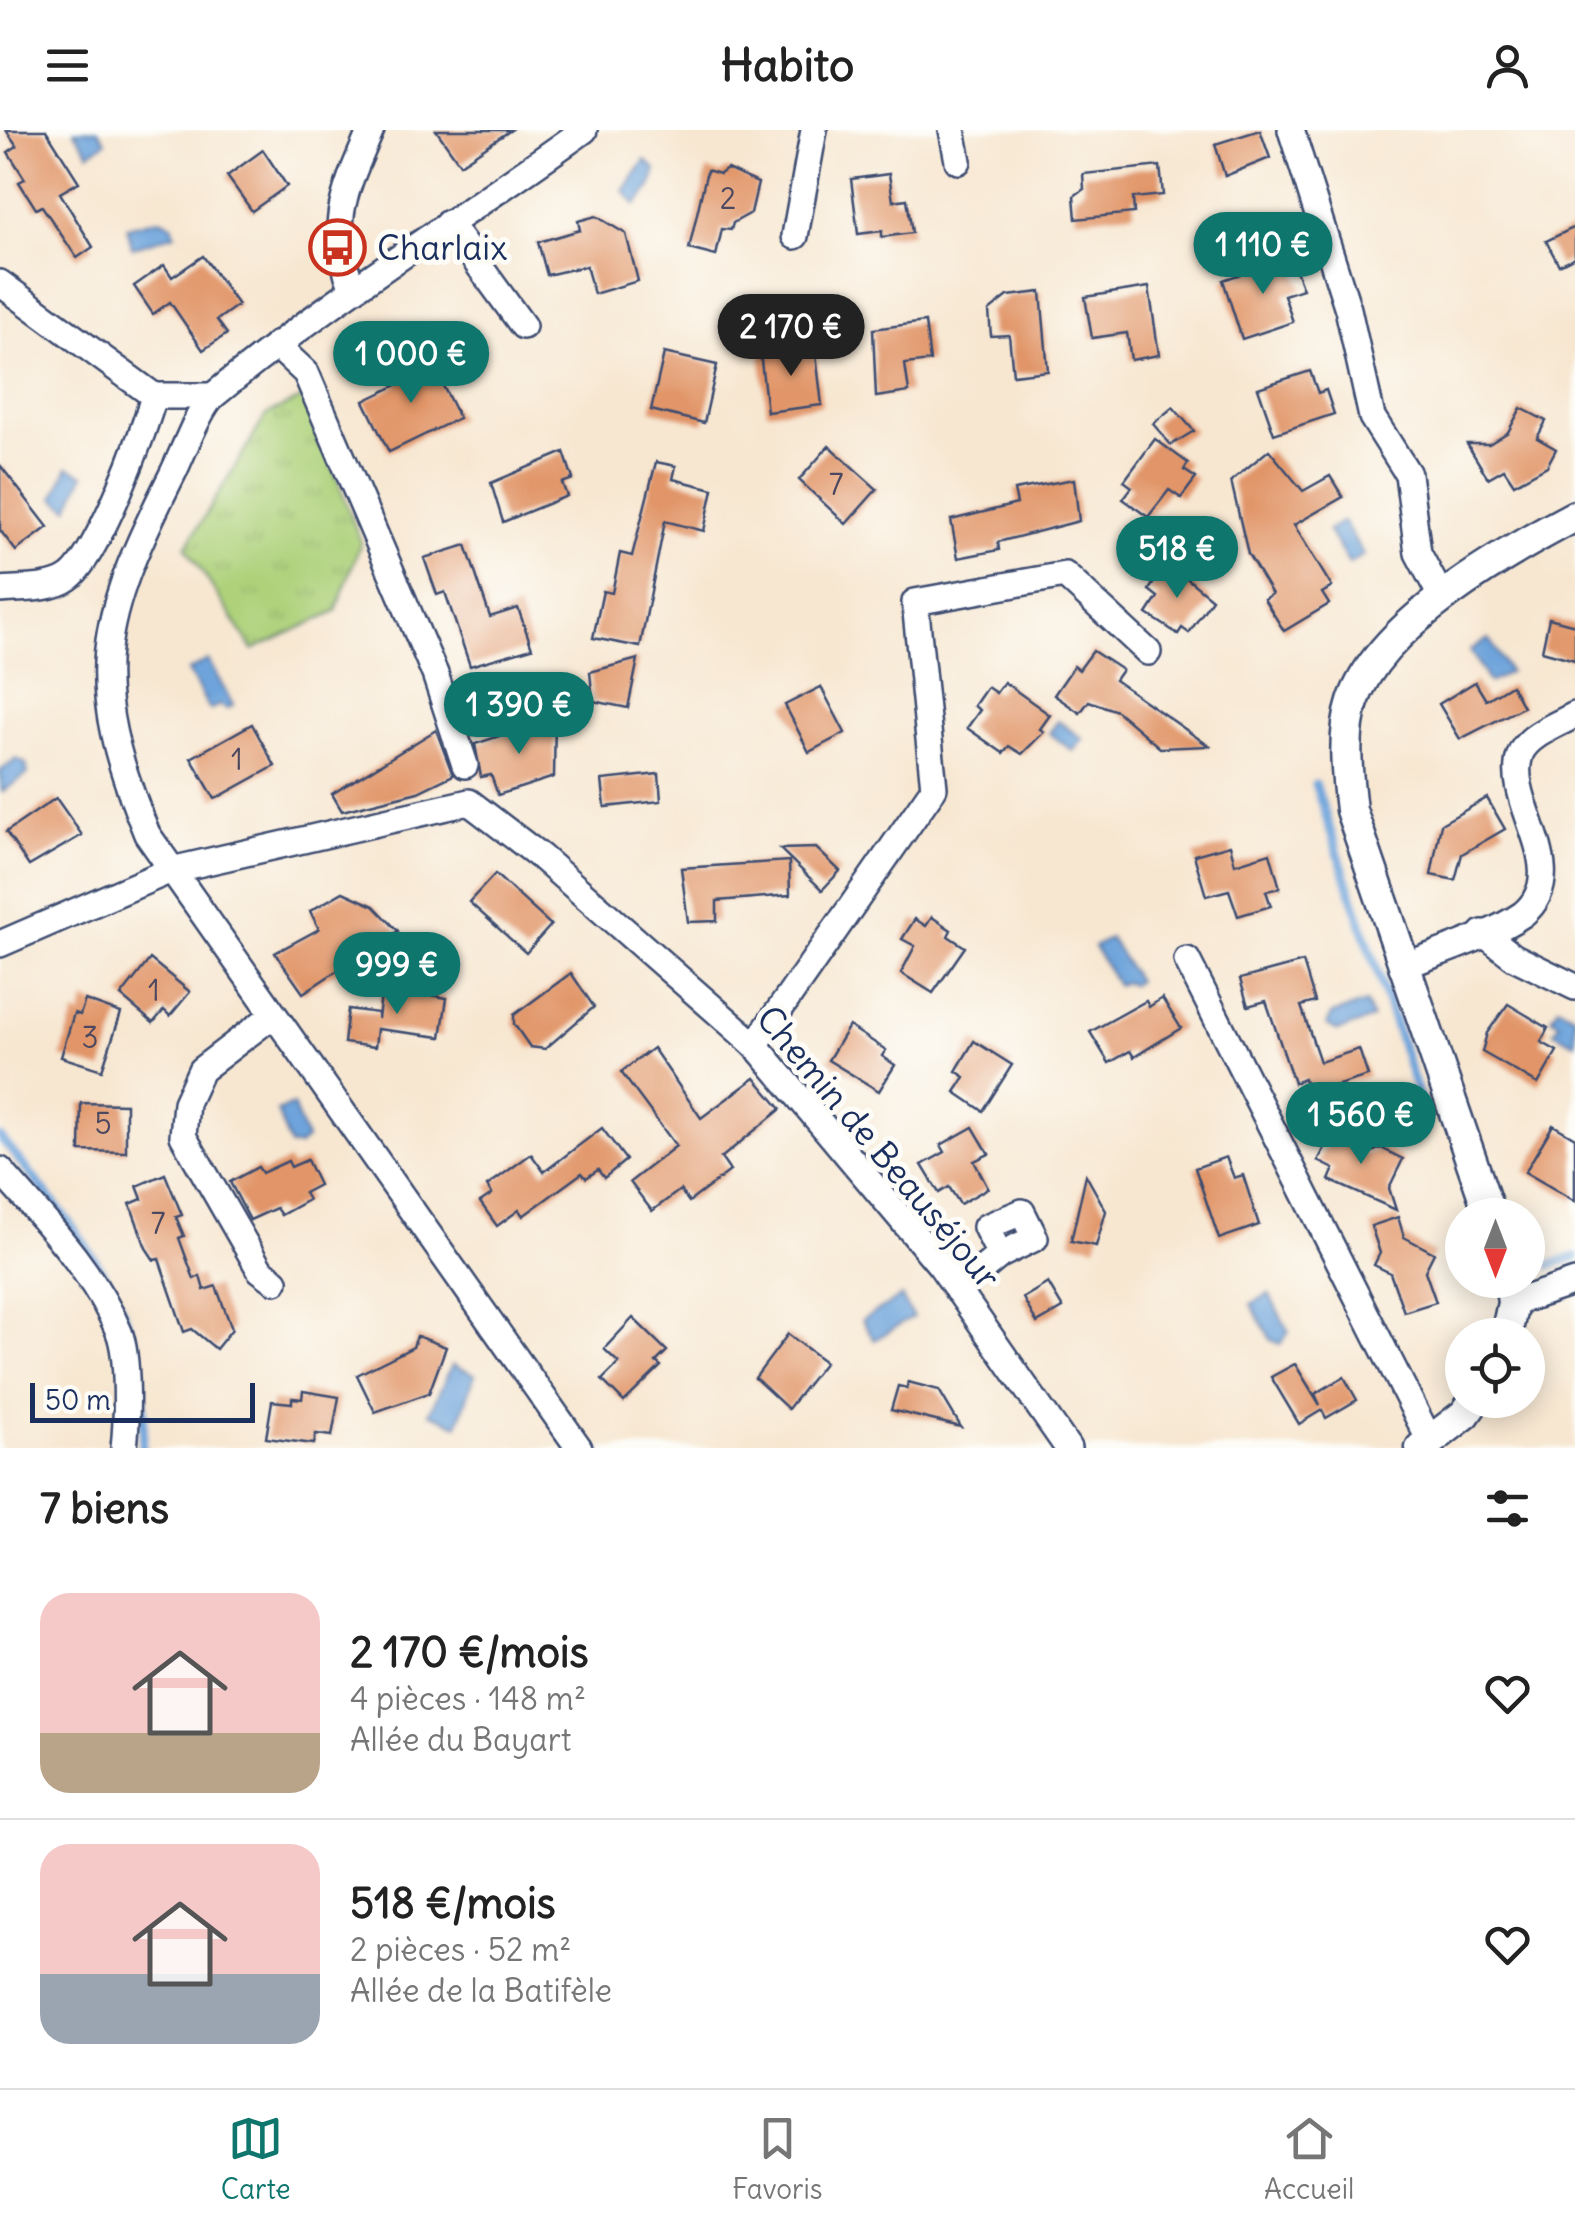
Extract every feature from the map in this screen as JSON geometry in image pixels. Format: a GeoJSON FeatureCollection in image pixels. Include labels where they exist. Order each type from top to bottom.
{"type":"FeatureCollection","features":[{"type":"Feature","properties":{"kind":"street"},"geometry":{"type":"LineString","coordinates":[[352,288],[338,247],[341,198],[371,130]]}},
{"type":"Feature","properties":{"kind":"street"},"geometry":{"type":"LineString","coordinates":[[579,1448],[147,834],[117,761],[106,712],[106,646],[116,596],[211,396],[352,288],[584,130]]}},
{"type":"Feature","properties":{"kind":"street"},"geometry":{"type":"LineString","coordinates":[[795,236],[814,130]]}},
{"type":"Feature","properties":{"kind":"street"},"geometry":{"type":"LineString","coordinates":[[952,130],[958,162]]}},
{"type":"Feature","properties":{"kind":"street"},"geometry":{"type":"LineString","coordinates":[[1291,130],[1348,308],[1372,417],[1408,474],[1418,554],[1442,598]]}},
{"type":"Feature","properties":{"kind":"street"},"geometry":{"type":"LineString","coordinates":[[448,223],[522,326]]}},
{"type":"Feature","properties":{"kind":"street"},"geometry":{"type":"LineString","coordinates":[[0,283],[154,396],[211,396]]}},
{"type":"Feature","properties":{"kind":"street"},"geometry":{"type":"LineString","coordinates":[[276,345],[306,373],[435,674],[465,765]]}},
{"type":"Feature","properties":{"kind":"street"},"geometry":{"type":"LineString","coordinates":[[0,590],[50,585],[79,570],[141,442],[154,396]]}},
{"type":"Feature","properties":{"kind":"street"},"geometry":{"type":"LineString","coordinates":[[141,442],[178,462]]}},
{"type":"Feature","properties":{"kind":"street"},"geometry":{"type":"LineString","coordinates":[[1484,1198],[1351,810],[1346,754],[1353,700],[1398,632],[1442,598],[1575,516]]}},
{"type":"Feature","properties":{"kind":"street"},"geometry":{"type":"LineString","coordinates":[[755,1045],[934,788],[915,602],[1065,576],[1148,652]]}},
{"type":"Feature","properties":{"kind":"street"},"geometry":{"type":"LineString","coordinates":[[1402,967],[1526,913],[1545,886],[1548,862],[1518,769],[1520,752],[1533,738],[1575,715]]}},
{"type":"Feature","properties":{"kind":"street","name":"Chemin de Beauséjour"},"geometry":{"type":"LineString","coordinates":[[172,870],[470,802],[542,858],[755,1045],[958,1290],[1068,1448]]}},
{"type":"Feature","properties":{"kind":"street"},"geometry":{"type":"LineString","coordinates":[[0,944],[172,870]]}},
{"type":"Feature","properties":{"kind":"street"},"geometry":{"type":"LineString","coordinates":[[1483,933],[1514,957],[1575,987]]}},
{"type":"Feature","properties":{"kind":"street"},"geometry":{"type":"LineString","coordinates":[[1187,960],[1425,1444],[1454,1418]]}},
{"type":"Feature","properties":{"kind":"street"},"geometry":{"type":"LineString","coordinates":[[273,1014],[201,1070],[186,1103],[183,1136],[260,1270],[276,1281]]}},
{"type":"Feature","properties":{"kind":"street"},"geometry":{"type":"LineString","coordinates":[[0,1170],[72,1254],[120,1335],[127,1424],[124,1448]]}},
{"type":"Feature","properties":{"kind":"street"},"geometry":{"type":"LineString","coordinates":[[958,1290],[1000,1256]]}},
{"type":"Feature","properties":{"kind":"street"},"geometry":{"type":"LineString","coordinates":[[1545,1287],[1575,1282]]}},
{"type":"Feature","properties":{"kind":"green space"},"geometry":{"type":"Polygon","coordinates":[[[306,397],[361,542],[336,611],[253,650],[186,547],[267,414],[306,397]]]}},
{"type":"Feature","properties":{"kind":"water"},"geometry":{"type":"Polygon","coordinates":[[[74,130],[98,130],[106,142],[89,153],[74,130]]]}},
{"type":"Feature","properties":{"kind":"water"},"geometry":{"type":"Polygon","coordinates":[[[645,160],[656,170],[651,187],[636,205],[624,191],[645,160]]]}},
{"type":"Feature","properties":{"kind":"water"},"geometry":{"type":"Polygon","coordinates":[[[159,219],[172,224],[175,234],[132,248],[127,227],[159,219]]]}},
{"type":"Feature","properties":{"kind":"water"},"geometry":{"type":"Polygon","coordinates":[[[68,467],[84,475],[69,508],[54,498],[68,467]]]}},
{"type":"Feature","properties":{"kind":"water"},"geometry":{"type":"Polygon","coordinates":[[[1343,521],[1364,555],[1349,564],[1328,530],[1343,521]]]}},
{"type":"Feature","properties":{"kind":"water"},"geometry":{"type":"Polygon","coordinates":[[[1489,639],[1509,672],[1489,683],[1470,650],[1489,639]]]}},
{"type":"Feature","properties":{"kind":"water"},"geometry":{"type":"Polygon","coordinates":[[[208,660],[233,705],[227,709],[219,705],[210,710],[188,671],[208,660]]]}},
{"type":"Feature","properties":{"kind":"water"},"geometry":{"type":"Polygon","coordinates":[[[1058,721],[1083,739],[1073,751],[1049,733],[1058,721]]]}},
{"type":"Feature","properties":{"kind":"water"},"geometry":{"type":"Polygon","coordinates":[[[17,759],[26,764],[28,774],[2,792],[0,771],[17,759]]]}},
{"type":"Feature","properties":{"kind":"water"},"geometry":{"type":"Polygon","coordinates":[[[1110,938],[1137,981],[1131,985],[1117,985],[1094,947],[1110,938]]]}},
{"type":"Feature","properties":{"kind":"water"},"geometry":{"type":"Polygon","coordinates":[[[1366,1003],[1372,1019],[1338,1031],[1327,1025],[1332,1014],[1366,1003]]]}},
{"type":"Feature","properties":{"kind":"water"},"geometry":{"type":"Polygon","coordinates":[[[1558,1006],[1575,1016],[1575,1043],[1554,1032],[1559,1023],[1551,1018],[1558,1006]]]}},
{"type":"Feature","properties":{"kind":"water"},"geometry":{"type":"Polygon","coordinates":[[[293,1105],[306,1139],[299,1146],[290,1146],[277,1111],[293,1105]]]}},
{"type":"Feature","properties":{"kind":"water"},"geometry":{"type":"Polygon","coordinates":[[[1269,1294],[1289,1332],[1280,1344],[1271,1340],[1251,1304],[1269,1294]]]}},
{"type":"Feature","properties":{"kind":"water"},"geometry":{"type":"Polygon","coordinates":[[[901,1297],[913,1317],[874,1340],[862,1320],[901,1297]]]}},
{"type":"Feature","properties":{"kind":"water"},"geometry":{"type":"Polygon","coordinates":[[[452,1365],[475,1374],[458,1425],[429,1413],[452,1365]]]}},
{"type":"Feature","properties":{"kind":"building"},"geometry":{"type":"Polygon","coordinates":[[[6,130],[46,130],[79,182],[60,193],[93,247],[77,258],[42,206],[36,209],[19,182],[25,179],[8,152],[17,146],[6,130]]]}},
{"type":"Feature","properties":{"kind":"building"},"geometry":{"type":"Polygon","coordinates":[[[436,130],[511,130],[460,164],[436,130]]]}},
{"type":"Feature","properties":{"kind":"building"},"geometry":{"type":"Polygon","coordinates":[[[1260,130],[1270,158],[1225,176],[1215,144],[1260,130]]]}},
{"type":"Feature","properties":{"kind":"building"},"geometry":{"type":"Polygon","coordinates":[[[263,150],[287,186],[252,211],[227,176],[263,150]]]}},
{"type":"Feature","properties":{"kind":"building"},"geometry":{"type":"Polygon","coordinates":[[[1160,166],[1163,195],[1133,198],[1134,213],[1076,219],[1074,196],[1084,189],[1083,174],[1160,166]]]}},
{"type":"Feature","properties":{"kind":"building"},"geometry":{"type":"Polygon","coordinates":[[[727,169],[758,183],[751,213],[733,223],[731,230],[722,229],[716,256],[689,249],[707,170],[720,174],[727,169]]]}},
{"type":"Feature","properties":{"kind":"building"},"geometry":{"type":"Polygon","coordinates":[[[889,174],[893,201],[907,199],[912,233],[882,237],[882,231],[858,234],[851,179],[889,174]]]}},
{"type":"Feature","properties":{"kind":"building"},"geometry":{"type":"Polygon","coordinates":[[[596,216],[626,234],[638,281],[594,294],[586,266],[547,275],[538,242],[580,230],[578,221],[596,216]]]}},
{"type":"Feature","properties":{"kind":"building"},"geometry":{"type":"Polygon","coordinates":[[[1575,227],[1575,257],[1559,265],[1546,241],[1575,227]]]}},
{"type":"Feature","properties":{"kind":"building"},"geometry":{"type":"Polygon","coordinates":[[[203,256],[238,305],[217,320],[227,334],[203,350],[170,302],[153,314],[134,286],[164,265],[172,277],[203,256]]]}},
{"type":"Feature","properties":{"kind":"building"},"geometry":{"type":"Polygon","coordinates":[[[1291,257],[1303,289],[1284,295],[1293,322],[1242,339],[1223,280],[1291,257]]]}},
{"type":"Feature","properties":{"kind":"building"},"geometry":{"type":"Polygon","coordinates":[[[1149,287],[1159,355],[1131,360],[1127,333],[1092,338],[1085,297],[1149,287]]]}},
{"type":"Feature","properties":{"kind":"building"},"geometry":{"type":"Polygon","coordinates":[[[1041,292],[1048,371],[1013,375],[1009,335],[991,336],[989,311],[1008,296],[1041,292]]]}},
{"type":"Feature","properties":{"kind":"building"},"geometry":{"type":"Polygon","coordinates":[[[925,322],[930,361],[905,364],[909,392],[876,397],[873,329],[925,322]]]}},
{"type":"Feature","properties":{"kind":"building"},"geometry":{"type":"Polygon","coordinates":[[[815,346],[822,405],[767,412],[760,352],[815,346]]]}},
{"type":"Feature","properties":{"kind":"building"},"geometry":{"type":"Polygon","coordinates":[[[664,353],[717,365],[704,423],[651,410],[664,353]]]}},
{"type":"Feature","properties":{"kind":"building"},"geometry":{"type":"Polygon","coordinates":[[[417,357],[424,372],[434,368],[459,418],[389,452],[364,401],[399,384],[392,369],[417,357]]]}},
{"type":"Feature","properties":{"kind":"building"},"geometry":{"type":"Polygon","coordinates":[[[1310,371],[1318,393],[1326,390],[1334,414],[1274,434],[1258,388],[1310,371]]]}},
{"type":"Feature","properties":{"kind":"building"},"geometry":{"type":"Polygon","coordinates":[[[1173,407],[1194,431],[1171,445],[1153,424],[1173,407]]]}},
{"type":"Feature","properties":{"kind":"building"},"geometry":{"type":"Polygon","coordinates":[[[1521,408],[1546,421],[1537,438],[1556,449],[1547,466],[1514,484],[1504,469],[1488,478],[1467,444],[1489,444],[1508,432],[1521,408]]]}},
{"type":"Feature","properties":{"kind":"building"},"geometry":{"type":"Polygon","coordinates":[[[1155,439],[1188,463],[1184,470],[1196,478],[1181,498],[1169,490],[1148,517],[1123,499],[1132,487],[1124,481],[1155,439]]]}},
{"type":"Feature","properties":{"kind":"building"},"geometry":{"type":"Polygon","coordinates":[[[829,446],[877,489],[846,524],[799,480],[829,446]]]}},
{"type":"Feature","properties":{"kind":"building"},"geometry":{"type":"Polygon","coordinates":[[[1269,450],[1303,491],[1330,476],[1343,497],[1294,525],[1332,587],[1322,593],[1329,604],[1284,631],[1264,599],[1272,594],[1248,554],[1231,481],[1269,450]]]}},
{"type":"Feature","properties":{"kind":"building"},"geometry":{"type":"Polygon","coordinates":[[[564,452],[573,479],[562,483],[567,496],[503,522],[491,483],[564,452]]]}},
{"type":"Feature","properties":{"kind":"building"},"geometry":{"type":"Polygon","coordinates":[[[656,462],[676,466],[673,479],[713,489],[704,531],[665,521],[640,647],[593,638],[603,591],[612,593],[620,553],[632,556],[656,462]]]}},
{"type":"Feature","properties":{"kind":"building"},"geometry":{"type":"Polygon","coordinates":[[[0,465],[48,527],[16,551],[0,530],[0,465]]]}},
{"type":"Feature","properties":{"kind":"building"},"geometry":{"type":"Polygon","coordinates":[[[1074,479],[1079,521],[998,542],[999,550],[958,558],[951,520],[1017,504],[1014,490],[1074,479]]]}},
{"type":"Feature","properties":{"kind":"building"},"geometry":{"type":"Polygon","coordinates":[[[466,545],[490,617],[518,608],[532,648],[470,666],[445,592],[437,595],[424,558],[466,545]]]}},
{"type":"Feature","properties":{"kind":"building"},"geometry":{"type":"Polygon","coordinates":[[[1167,562],[1212,599],[1189,633],[1182,628],[1178,634],[1147,614],[1158,597],[1149,590],[1167,562]]]}},
{"type":"Feature","properties":{"kind":"building"},"geometry":{"type":"Polygon","coordinates":[[[1549,618],[1575,625],[1575,660],[1542,651],[1549,618]]]}},
{"type":"Feature","properties":{"kind":"building"},"geometry":{"type":"Polygon","coordinates":[[[1093,651],[1122,670],[1115,680],[1209,746],[1160,748],[1117,711],[1089,701],[1080,713],[1054,695],[1074,666],[1079,670],[1093,651]]]}},
{"type":"Feature","properties":{"kind":"building"},"geometry":{"type":"Polygon","coordinates":[[[638,659],[628,708],[593,701],[590,672],[638,659]]]}},
{"type":"Feature","properties":{"kind":"building"},"geometry":{"type":"Polygon","coordinates":[[[1004,682],[1050,715],[1040,729],[1044,732],[1022,754],[1009,746],[1003,753],[967,728],[980,710],[974,706],[987,687],[996,693],[1004,682]]]}},
{"type":"Feature","properties":{"kind":"building"},"geometry":{"type":"Polygon","coordinates":[[[1475,682],[1486,700],[1511,685],[1523,707],[1460,739],[1439,704],[1475,682]]]}},
{"type":"Feature","properties":{"kind":"building"},"geometry":{"type":"Polygon","coordinates":[[[821,687],[845,733],[809,752],[785,705],[821,687]]]}},
{"type":"Feature","properties":{"kind":"building"},"geometry":{"type":"Polygon","coordinates":[[[555,718],[554,777],[498,795],[491,775],[481,777],[475,744],[555,718]]]}},
{"type":"Feature","properties":{"kind":"building"},"geometry":{"type":"Polygon","coordinates":[[[252,724],[275,766],[215,799],[191,758],[252,724]]]}},
{"type":"Feature","properties":{"kind":"building"},"geometry":{"type":"Polygon","coordinates":[[[436,730],[453,775],[418,792],[342,811],[332,794],[436,730]]]}},
{"type":"Feature","properties":{"kind":"building"},"geometry":{"type":"Polygon","coordinates":[[[659,774],[661,801],[605,807],[602,780],[659,774]]]}},
{"type":"Feature","properties":{"kind":"building"},"geometry":{"type":"Polygon","coordinates":[[[56,798],[82,835],[29,866],[6,832],[56,798]]]}},
{"type":"Feature","properties":{"kind":"building"},"geometry":{"type":"Polygon","coordinates":[[[1487,798],[1505,829],[1462,854],[1455,880],[1431,875],[1441,824],[1487,798]]]}},
{"type":"Feature","properties":{"kind":"building"},"geometry":{"type":"Polygon","coordinates":[[[1230,845],[1235,864],[1270,853],[1280,888],[1266,891],[1271,906],[1238,916],[1229,890],[1206,896],[1194,855],[1230,845]]]}},
{"type":"Feature","properties":{"kind":"building"},"geometry":{"type":"Polygon","coordinates":[[[816,848],[840,871],[822,890],[780,849],[816,848]]]}},
{"type":"Feature","properties":{"kind":"building"},"geometry":{"type":"Polygon","coordinates":[[[789,861],[790,895],[717,901],[717,921],[688,922],[681,868],[789,861]]]}},
{"type":"Feature","properties":{"kind":"building"},"geometry":{"type":"Polygon","coordinates":[[[495,874],[551,925],[526,953],[469,902],[495,874]]]}},
{"type":"Feature","properties":{"kind":"building"},"geometry":{"type":"Polygon","coordinates":[[[343,892],[374,906],[398,931],[303,993],[275,953],[319,929],[310,911],[343,892]]]}},
{"type":"Feature","properties":{"kind":"building"},"geometry":{"type":"Polygon","coordinates":[[[932,917],[951,930],[948,936],[965,947],[933,993],[901,973],[915,946],[902,939],[915,919],[926,926],[932,917]]]}},
{"type":"Feature","properties":{"kind":"building"},"geometry":{"type":"Polygon","coordinates":[[[150,959],[190,992],[170,1016],[164,1010],[153,1023],[121,996],[150,959]]]}},
{"type":"Feature","properties":{"kind":"building"},"geometry":{"type":"Polygon","coordinates":[[[1303,962],[1315,1002],[1301,1006],[1320,1062],[1359,1049],[1368,1076],[1309,1094],[1304,1079],[1294,1083],[1266,1001],[1248,1006],[1240,979],[1303,962]]]}},
{"type":"Feature","properties":{"kind":"building"},"geometry":{"type":"Polygon","coordinates":[[[571,973],[594,1007],[545,1049],[530,1047],[514,1024],[514,1015],[571,973]]]}},
{"type":"Feature","properties":{"kind":"building"},"geometry":{"type":"Polygon","coordinates":[[[382,987],[447,998],[441,1037],[377,1029],[375,1047],[344,1043],[348,1009],[378,1013],[378,1019],[382,987]]]}},
{"type":"Feature","properties":{"kind":"building"},"geometry":{"type":"Polygon","coordinates":[[[1162,998],[1181,1028],[1134,1057],[1130,1051],[1109,1063],[1090,1032],[1146,1001],[1149,1007],[1162,998]]]}},
{"type":"Feature","properties":{"kind":"building"},"geometry":{"type":"Polygon","coordinates":[[[85,1000],[121,1013],[102,1070],[61,1057],[74,1013],[80,1015],[85,1000]]]}},
{"type":"Feature","properties":{"kind":"building"},"geometry":{"type":"Polygon","coordinates":[[[1508,1004],[1548,1028],[1541,1042],[1557,1051],[1538,1084],[1482,1052],[1487,1033],[1508,1004]]]}},
{"type":"Feature","properties":{"kind":"building"},"geometry":{"type":"Polygon","coordinates":[[[849,1026],[886,1050],[882,1056],[895,1065],[879,1091],[828,1060],[849,1026]]]}},
{"type":"Feature","properties":{"kind":"building"},"geometry":{"type":"Polygon","coordinates":[[[974,1041],[1012,1065],[983,1111],[955,1092],[965,1077],[956,1071],[974,1041]]]}},
{"type":"Feature","properties":{"kind":"building"},"geometry":{"type":"Polygon","coordinates":[[[653,1048],[701,1118],[755,1078],[781,1109],[721,1158],[730,1171],[689,1202],[680,1190],[652,1211],[630,1182],[676,1146],[621,1072],[653,1048]]]}},
{"type":"Feature","properties":{"kind":"building"},"geometry":{"type":"Polygon","coordinates":[[[81,1103],[126,1104],[126,1152],[80,1151],[81,1103]]]}},
{"type":"Feature","properties":{"kind":"building"},"geometry":{"type":"Polygon","coordinates":[[[1553,1125],[1575,1138],[1575,1201],[1525,1172],[1553,1125]]]}},
{"type":"Feature","properties":{"kind":"building"},"geometry":{"type":"Polygon","coordinates":[[[1336,1126],[1358,1137],[1364,1155],[1381,1148],[1403,1159],[1389,1188],[1396,1210],[1329,1180],[1334,1169],[1318,1161],[1336,1126]]]}},
{"type":"Feature","properties":{"kind":"building"},"geometry":{"type":"Polygon","coordinates":[[[973,1127],[989,1154],[974,1161],[988,1188],[960,1204],[949,1187],[939,1193],[922,1165],[945,1152],[941,1145],[973,1127]]]}},
{"type":"Feature","properties":{"kind":"building"},"geometry":{"type":"Polygon","coordinates":[[[602,1128],[626,1160],[604,1178],[598,1170],[586,1178],[582,1173],[523,1216],[519,1210],[497,1226],[480,1202],[492,1194],[487,1186],[531,1154],[544,1172],[602,1128]]]}},
{"type":"Feature","properties":{"kind":"building"},"geometry":{"type":"Polygon","coordinates":[[[1226,1157],[1234,1178],[1243,1175],[1259,1225],[1219,1239],[1195,1168],[1226,1157]]]}},
{"type":"Feature","properties":{"kind":"building"},"geometry":{"type":"Polygon","coordinates":[[[307,1160],[319,1185],[304,1193],[308,1200],[281,1215],[276,1208],[250,1220],[230,1182],[258,1167],[262,1173],[288,1161],[291,1167],[307,1160]]]}},
{"type":"Feature","properties":{"kind":"building"},"geometry":{"type":"Polygon","coordinates":[[[165,1174],[182,1215],[176,1217],[184,1236],[179,1238],[194,1279],[200,1276],[204,1290],[216,1286],[232,1329],[216,1349],[192,1329],[184,1332],[159,1259],[154,1260],[146,1248],[130,1204],[142,1199],[137,1186],[165,1174]]]}},
{"type":"Feature","properties":{"kind":"building"},"geometry":{"type":"Polygon","coordinates":[[[1086,1175],[1106,1211],[1096,1246],[1071,1241],[1086,1175]]]}},
{"type":"Feature","properties":{"kind":"building"},"geometry":{"type":"Polygon","coordinates":[[[1398,1217],[1404,1237],[1434,1253],[1425,1271],[1436,1302],[1404,1312],[1390,1273],[1374,1265],[1380,1253],[1371,1226],[1398,1217]]]}},
{"type":"Feature","properties":{"kind":"building"},"geometry":{"type":"Polygon","coordinates":[[[1048,1283],[1063,1308],[1037,1323],[1023,1298],[1048,1283]]]}},
{"type":"Feature","properties":{"kind":"building"},"geometry":{"type":"Polygon","coordinates":[[[633,1318],[667,1351],[656,1362],[661,1366],[624,1402],[602,1380],[619,1363],[604,1349],[633,1318]]]}},
{"type":"Feature","properties":{"kind":"building"},"geometry":{"type":"Polygon","coordinates":[[[788,1334],[825,1362],[788,1409],[755,1378],[788,1334]]]}},
{"type":"Feature","properties":{"kind":"building"},"geometry":{"type":"Polygon","coordinates":[[[417,1336],[446,1347],[429,1393],[375,1412],[357,1375],[413,1347],[417,1336]]]}},
{"type":"Feature","properties":{"kind":"building"},"geometry":{"type":"Polygon","coordinates":[[[1295,1364],[1320,1405],[1315,1394],[1344,1377],[1357,1400],[1326,1418],[1322,1410],[1299,1424],[1271,1377],[1295,1364]]]}},
{"type":"Feature","properties":{"kind":"building"},"geometry":{"type":"Polygon","coordinates":[[[908,1382],[939,1390],[961,1427],[891,1410],[898,1386],[907,1388],[908,1382]]]}},
{"type":"Feature","properties":{"kind":"building"},"geometry":{"type":"Polygon","coordinates":[[[303,1391],[339,1397],[332,1436],[316,1434],[314,1444],[266,1438],[272,1401],[292,1403],[292,1398],[302,1399],[303,1391]]]}},
{"type":"Feature","properties":{"kind":"waterway"},"geometry":{"type":"LineString","coordinates":[[1315,784],[1419,1097]]}},
{"type":"Feature","properties":{"kind":"waterway"},"geometry":{"type":"LineString","coordinates":[[0,1137],[84,1243],[124,1316],[137,1357],[143,1400],[142,1448]]}},
{"type":"Feature","properties":{"kind":"waterway"},"geometry":{"type":"LineString","coordinates":[[1550,1265],[1575,1257]]}},
{"type":"Feature","properties":{"kind":"place","name":"Charlaix"},"geometry":{"type":"Point","coordinates":[338,247]}}]}
